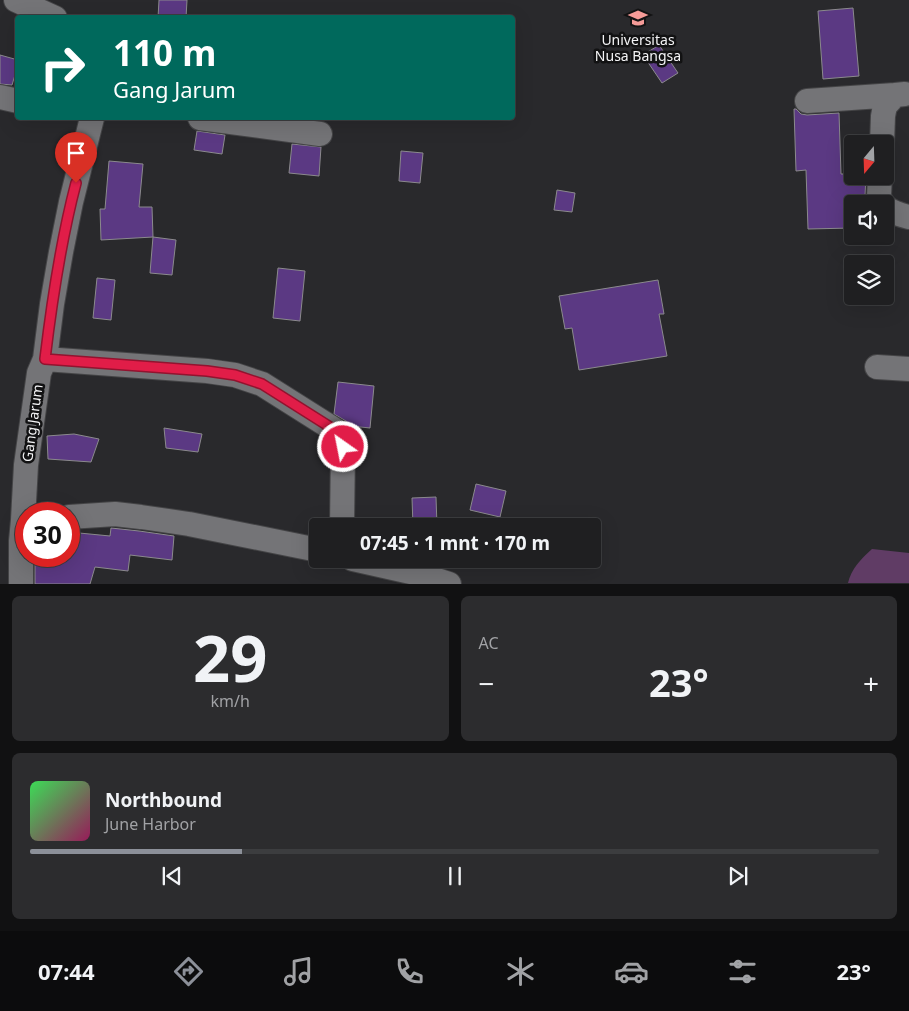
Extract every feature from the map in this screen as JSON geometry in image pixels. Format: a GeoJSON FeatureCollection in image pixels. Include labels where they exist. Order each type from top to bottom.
{"type":"FeatureCollection","features":[{"type":"Feature","properties":{"kind":"street"},"geometry":{"type":"LineString","coordinates":[[16,0],[48,15]]}},
{"type":"Feature","properties":{"kind":"street"},"geometry":{"type":"LineString","coordinates":[[807,101],[902,94]]}},
{"type":"Feature","properties":{"kind":"street"},"geometry":{"type":"LineString","coordinates":[[882,135],[885,106],[902,94]]}},
{"type":"Feature","properties":{"kind":"street"},"geometry":{"type":"LineString","coordinates":[[0,97],[15,100]]}},
{"type":"Feature","properties":{"kind":"street","name":"Gang Jarum"},"geometry":{"type":"LineString","coordinates":[[26,502],[27,456],[39,373],[45,359],[52,304],[71,202],[92,120]]}},
{"type":"Feature","properties":{"kind":"street"},"geometry":{"type":"LineString","coordinates":[[215,120],[320,134]]}},
{"type":"Feature","properties":{"kind":"street"},"geometry":{"type":"LineString","coordinates":[[894,213],[909,217]]}},
{"type":"Feature","properties":{"kind":"street"},"geometry":{"type":"LineString","coordinates":[[45,359],[207,371],[235,375],[262,384],[338,432],[342,438],[342,518]]}},
{"type":"Feature","properties":{"kind":"street"},"geometry":{"type":"LineString","coordinates":[[877,367],[909,369]]}},
{"type":"Feature","properties":{"kind":"street"},"geometry":{"type":"LineString","coordinates":[[80,516],[115,514],[141,516],[309,548]]}},
{"type":"Feature","properties":{"kind":"street","name":"Gang Jarum"},"geometry":{"type":"LineString","coordinates":[[20,567],[20,584]]}},
{"type":"Feature","properties":{"kind":"street"},"geometry":{"type":"LineString","coordinates":[[382,568],[415,578],[449,584]]}},
{"type":"Feature","properties":{"kind":"shaded area"},"geometry":{"type":"Polygon","coordinates":[[[872,549],[909,553],[909,583],[848,583],[860,560],[872,549]]]}},
{"type":"Feature","properties":{"kind":"building"},"geometry":{"type":"Polygon","coordinates":[[[159,0],[187,0],[186,15],[158,15],[159,0]]]}},
{"type":"Feature","properties":{"kind":"building"},"geometry":{"type":"Polygon","coordinates":[[[853,8],[859,76],[823,79],[818,11],[853,8]]]}},
{"type":"Feature","properties":{"kind":"building"},"geometry":{"type":"Polygon","coordinates":[[[659,45],[678,73],[662,83],[643,55],[659,45]]]}},
{"type":"Feature","properties":{"kind":"building"},"geometry":{"type":"Polygon","coordinates":[[[0,55],[15,59],[15,75],[12,85],[0,84],[0,55]]]}},
{"type":"Feature","properties":{"kind":"building"},"geometry":{"type":"Polygon","coordinates":[[[794,109],[801,114],[807,115],[839,113],[841,174],[844,174],[844,185],[866,185],[865,195],[844,195],[844,228],[808,229],[806,170],[796,171],[794,109]]]}},
{"type":"Feature","properties":{"kind":"building"},"geometry":{"type":"Polygon","coordinates":[[[197,131],[225,135],[222,154],[194,150],[197,131]]]}},
{"type":"Feature","properties":{"kind":"building"},"geometry":{"type":"Polygon","coordinates":[[[292,144],[321,147],[319,176],[289,173],[292,144]]]}},
{"type":"Feature","properties":{"kind":"building"},"geometry":{"type":"Polygon","coordinates":[[[401,151],[423,153],[420,183],[399,181],[401,151]]]}},
{"type":"Feature","properties":{"kind":"building"},"geometry":{"type":"Polygon","coordinates":[[[109,161],[143,164],[139,207],[152,207],[153,237],[101,240],[100,209],[105,209],[109,161]]]}},
{"type":"Feature","properties":{"kind":"building"},"geometry":{"type":"Polygon","coordinates":[[[557,190],[575,193],[572,212],[554,210],[557,190]]]}},
{"type":"Feature","properties":{"kind":"building"},"geometry":{"type":"Polygon","coordinates":[[[153,237],[176,240],[172,275],[150,273],[153,237]]]}},
{"type":"Feature","properties":{"kind":"building"},"geometry":{"type":"Polygon","coordinates":[[[278,268],[305,271],[300,321],[273,318],[278,268]]]}},
{"type":"Feature","properties":{"kind":"building"},"geometry":{"type":"Polygon","coordinates":[[[97,278],[115,280],[111,320],[93,318],[97,278]]]}},
{"type":"Feature","properties":{"kind":"building"},"geometry":{"type":"Polygon","coordinates":[[[658,280],[664,314],[659,314],[667,356],[579,370],[572,328],[565,329],[559,296],[658,280]]]}},
{"type":"Feature","properties":{"kind":"building"},"geometry":{"type":"Polygon","coordinates":[[[338,382],[374,386],[370,428],[351,426],[334,414],[338,382]]]}},
{"type":"Feature","properties":{"kind":"building"},"geometry":{"type":"Polygon","coordinates":[[[164,428],[202,434],[198,452],[166,448],[164,428]]]}},
{"type":"Feature","properties":{"kind":"building"},"geometry":{"type":"Polygon","coordinates":[[[74,434],[99,439],[91,462],[48,459],[47,436],[74,434]]]}},
{"type":"Feature","properties":{"kind":"building"},"geometry":{"type":"Polygon","coordinates":[[[476,484],[506,491],[500,517],[470,510],[476,484]]]}},
{"type":"Feature","properties":{"kind":"building"},"geometry":{"type":"Polygon","coordinates":[[[436,497],[437,518],[413,518],[412,498],[436,497]]]}},
{"type":"Feature","properties":{"kind":"building"},"geometry":{"type":"Polygon","coordinates":[[[111,528],[174,536],[172,560],[130,555],[128,571],[95,567],[90,584],[35,584],[35,567],[80,567],[80,533],[110,536],[111,528]]]}},
{"type":"Feature","properties":{"kind":"place","name":"Universitas Nusa Bangsa"},"geometry":{"type":"Point","coordinates":[638,18]}},
{"type":"Feature","properties":{"kind":"route"},"geometry":{"type":"LineString","coordinates":[[76,183],[61,252],[45,359],[207,371],[235,375],[262,384],[338,432],[342,438],[343,447]]}}]}
